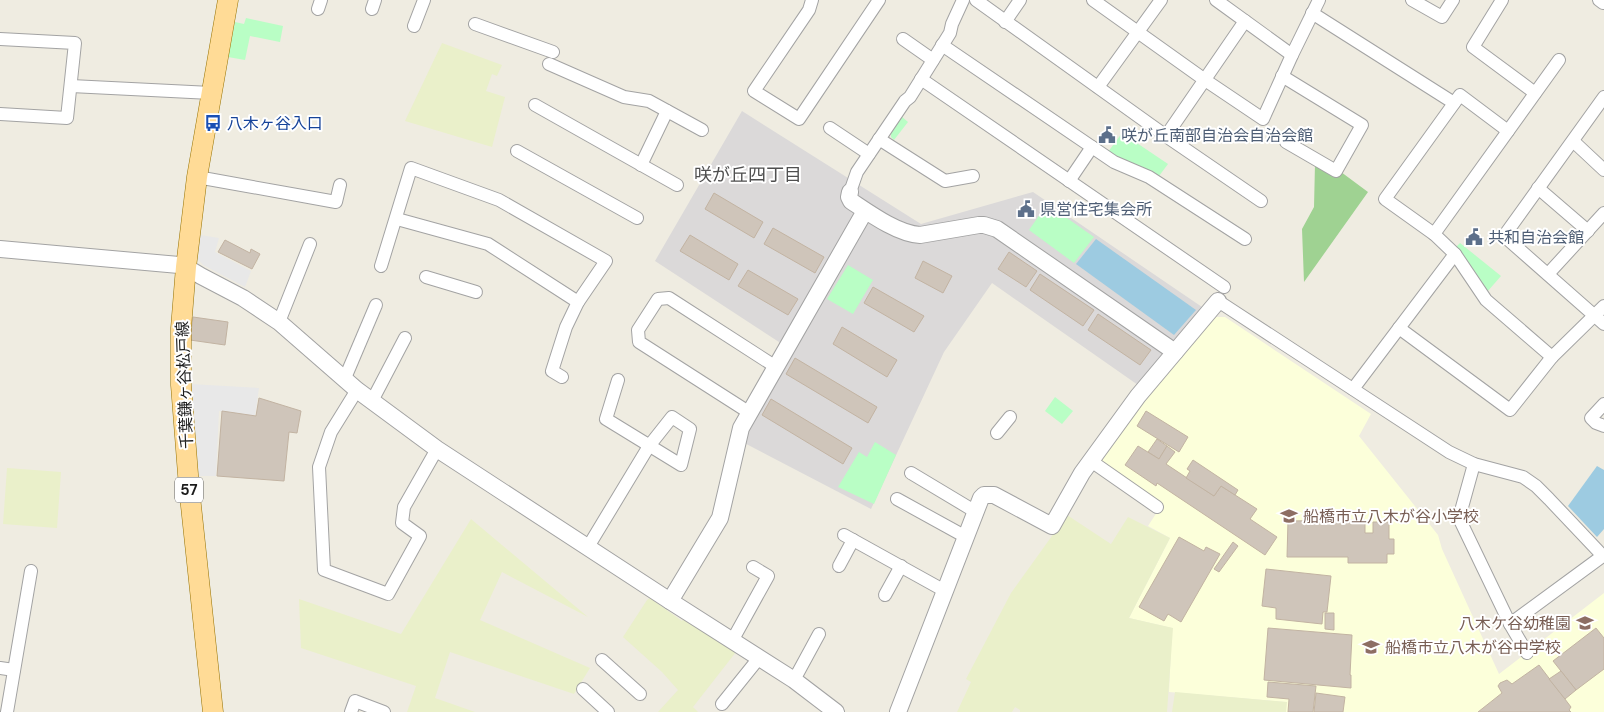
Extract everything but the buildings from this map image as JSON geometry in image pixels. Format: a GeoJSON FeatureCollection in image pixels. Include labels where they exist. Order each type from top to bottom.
{"type":"FeatureCollection","features":[{"type":"Feature","properties":{"kind":"main road","name":"千葉鎌ヶ谷松戸線"},"geometry":{"type":"LineString","coordinates":[[213,712],[189,487],[181,385],[181,328],[186,267],[198,177],[228,0]]}},
{"type":"Feature","properties":{"kind":"street"},"geometry":{"type":"LineString","coordinates":[[414,26],[424,0]]}},
{"type":"Feature","properties":{"kind":"street"},"geometry":{"type":"LineString","coordinates":[[812,0],[809,10],[754,91],[799,119],[880,0]]}},
{"type":"Feature","properties":{"kind":"street"},"geometry":{"type":"LineString","coordinates":[[964,0],[952,24],[950,33],[857,172],[850,192],[851,201],[912,235],[980,225],[998,229],[1175,352]]}},
{"type":"Feature","properties":{"kind":"street"},"geometry":{"type":"LineString","coordinates":[[976,0],[1166,136],[1262,201]]}},
{"type":"Feature","properties":{"kind":"street"},"geometry":{"type":"LineString","coordinates":[[1005,22],[1020,0]]}},
{"type":"Feature","properties":{"kind":"street"},"geometry":{"type":"LineString","coordinates":[[1093,0],[1205,80],[1264,119],[1282,76],[1320,0]]}},
{"type":"Feature","properties":{"kind":"street"},"geometry":{"type":"LineString","coordinates":[[1098,87],[1161,0]]}},
{"type":"Feature","properties":{"kind":"street"},"geometry":{"type":"LineString","coordinates":[[1216,0],[1292,55]]}},
{"type":"Feature","properties":{"kind":"street"},"geometry":{"type":"LineString","coordinates":[[1412,0],[1442,17],[1453,0]]}},
{"type":"Feature","properties":{"kind":"street"},"geometry":{"type":"LineString","coordinates":[[1502,0],[1473,47],[1535,93]]}},
{"type":"Feature","properties":{"kind":"street"},"geometry":{"type":"LineString","coordinates":[[1312,13],[1454,103]]}},
{"type":"Feature","properties":{"kind":"street"},"geometry":{"type":"LineString","coordinates":[[1166,136],[1245,21]]}},
{"type":"Feature","properties":{"kind":"street"},"geometry":{"type":"LineString","coordinates":[[475,24],[551,58],[624,97],[649,101],[702,130]]}},
{"type":"Feature","properties":{"kind":"street"},"geometry":{"type":"LineString","coordinates":[[0,39],[75,43],[67,118],[0,114]]}},
{"type":"Feature","properties":{"kind":"street"},"geometry":{"type":"LineString","coordinates":[[903,39],[933,60]]}},
{"type":"Feature","properties":{"kind":"street"},"geometry":{"type":"LineString","coordinates":[[942,45],[1114,162],[1149,177],[1245,239]]}},
{"type":"Feature","properties":{"kind":"street"},"geometry":{"type":"LineString","coordinates":[[1434,234],[1559,60]]}},
{"type":"Feature","properties":{"kind":"street"},"geometry":{"type":"LineString","coordinates":[[1282,76],[1362,125],[1336,170],[1286,142]]}},
{"type":"Feature","properties":{"kind":"street"},"geometry":{"type":"LineString","coordinates":[[921,79],[1069,180],[1221,294],[1352,388],[1449,452],[1474,464],[1523,477],[1536,486],[1603,555],[1510,624]]}},
{"type":"Feature","properties":{"kind":"street"},"geometry":{"type":"LineString","coordinates":[[71,86],[212,93]]}},
{"type":"Feature","properties":{"kind":"street"},"geometry":{"type":"LineString","coordinates":[[1508,131],[1460,95],[1384,199],[1434,234],[1455,254],[1486,300],[1552,357]]}},
{"type":"Feature","properties":{"kind":"street"},"geometry":{"type":"LineString","coordinates":[[1599,320],[1504,236],[1604,97]]}},
{"type":"Feature","properties":{"kind":"street"},"geometry":{"type":"LineString","coordinates":[[535,105],[677,185]]}},
{"type":"Feature","properties":{"kind":"street"},"geometry":{"type":"LineString","coordinates":[[641,165],[667,111]]}},
{"type":"Feature","properties":{"kind":"street"},"geometry":{"type":"LineString","coordinates":[[830,128],[869,154]]}},
{"type":"Feature","properties":{"kind":"street"},"geometry":{"type":"LineString","coordinates":[[879,139],[945,181],[973,176]]}},
{"type":"Feature","properties":{"kind":"street"},"geometry":{"type":"LineString","coordinates":[[1572,141],[1604,170]]}},
{"type":"Feature","properties":{"kind":"street"},"geometry":{"type":"LineString","coordinates":[[1069,180],[1092,147]]}},
{"type":"Feature","properties":{"kind":"street"},"geometry":{"type":"LineString","coordinates":[[517,151],[637,218]]}},
{"type":"Feature","properties":{"kind":"street"},"geometry":{"type":"LineString","coordinates":[[382,266],[411,168],[499,200],[606,261],[578,302],[566,327],[552,371],[562,377]]}},
{"type":"Feature","properties":{"kind":"street"},"geometry":{"type":"LineString","coordinates":[[198,177],[336,202],[340,185]]}},
{"type":"Feature","properties":{"kind":"street"},"geometry":{"type":"LineString","coordinates":[[1538,188],[1588,231]]}},
{"type":"Feature","properties":{"kind":"street"},"geometry":{"type":"LineString","coordinates":[[670,602],[720,518],[741,428],[865,210]]}},
{"type":"Feature","properties":{"kind":"street"},"geometry":{"type":"LineString","coordinates":[[1548,274],[1604,213]]}},
{"type":"Feature","properties":{"kind":"street"},"geometry":{"type":"LineString","coordinates":[[397,218],[488,244],[578,302]]}},
{"type":"Feature","properties":{"kind":"street"},"geometry":{"type":"LineString","coordinates":[[279,322],[310,244]]}},
{"type":"Feature","properties":{"kind":"street"},"geometry":{"type":"LineString","coordinates":[[0,249],[186,267],[243,298],[279,322],[357,390],[437,449],[670,602],[794,680],[834,711]]}},
{"type":"Feature","properties":{"kind":"street"},"geometry":{"type":"LineString","coordinates":[[1352,388],[1455,254]]}},
{"type":"Feature","properties":{"kind":"street"},"geometry":{"type":"LineString","coordinates":[[426,277],[476,292]]}},
{"type":"Feature","properties":{"kind":"street"},"geometry":{"type":"LineString","coordinates":[[898,712],[984,494],[994,495],[1052,526],[1091,461],[1138,396],[1221,294]]}},
{"type":"Feature","properties":{"kind":"street"},"geometry":{"type":"LineString","coordinates":[[750,413],[639,342],[638,330],[658,299],[669,298],[776,367]]}},
{"type":"Feature","properties":{"kind":"street"},"geometry":{"type":"LineString","coordinates":[[345,378],[376,305]]}},
{"type":"Feature","properties":{"kind":"street"},"geometry":{"type":"LineString","coordinates":[[1399,328],[1510,410],[1552,357],[1599,320],[1604,306]]}},
{"type":"Feature","properties":{"kind":"street"},"geometry":{"type":"LineString","coordinates":[[372,401],[406,338]]}},
{"type":"Feature","properties":{"kind":"street"},"geometry":{"type":"LineString","coordinates":[[588,547],[649,446],[606,419],[618,380]]}},
{"type":"Feature","properties":{"kind":"street"},"geometry":{"type":"LineString","coordinates":[[357,390],[331,432],[319,467],[324,570],[388,594],[420,536],[402,523],[404,508],[437,449]]}},
{"type":"Feature","properties":{"kind":"street"},"geometry":{"type":"LineString","coordinates":[[1604,404],[1592,418],[1596,423],[1604,426]]}},
{"type":"Feature","properties":{"kind":"street"},"geometry":{"type":"LineString","coordinates":[[997,433],[1010,418]]}},
{"type":"Feature","properties":{"kind":"street"},"geometry":{"type":"LineString","coordinates":[[1091,461],[1157,507]]}},
{"type":"Feature","properties":{"kind":"street"},"geometry":{"type":"LineString","coordinates":[[1474,464],[1459,518],[1510,624],[1527,653]]}},
{"type":"Feature","properties":{"kind":"street"},"geometry":{"type":"LineString","coordinates":[[910,473],[976,512]]}},
{"type":"Feature","properties":{"kind":"street"},"geometry":{"type":"LineString","coordinates":[[898,499],[966,537]]}},
{"type":"Feature","properties":{"kind":"street"},"geometry":{"type":"LineString","coordinates":[[839,566],[849,538],[945,591]]}},
{"type":"Feature","properties":{"kind":"street"},"geometry":{"type":"LineString","coordinates":[[885,595],[901,566]]}},
{"type":"Feature","properties":{"kind":"street"},"geometry":{"type":"LineString","coordinates":[[732,641],[768,576],[753,567]]}},
{"type":"Feature","properties":{"kind":"street"},"geometry":{"type":"LineString","coordinates":[[7,712],[31,571]]}},
{"type":"Feature","properties":{"kind":"street"},"geometry":{"type":"LineString","coordinates":[[794,680],[819,634]]}},
{"type":"Feature","properties":{"kind":"street"},"geometry":{"type":"LineString","coordinates":[[722,704],[759,658]]}},
{"type":"Feature","properties":{"kind":"street"},"geometry":{"type":"LineString","coordinates":[[602,660],[640,694]]}},
{"type":"Feature","properties":{"kind":"street"},"geometry":{"type":"LineString","coordinates":[[0,668],[14,670]]}},
{"type":"Feature","properties":{"kind":"street"},"geometry":{"type":"LineString","coordinates":[[583,689],[608,712]]}},
{"type":"Feature","properties":{"kind":"street"},"geometry":{"type":"LineString","coordinates":[[351,712],[355,701],[384,712]]}},
{"type":"Feature","properties":{"kind":"shaded area"},"geometry":{"type":"Polygon","coordinates":[[[442,43],[502,65],[497,76],[492,74],[486,91],[505,97],[492,147],[405,121],[442,43]]]}},
{"type":"Feature","properties":{"kind":"shaded area"},"geometry":{"type":"Polygon","coordinates":[[[742,111],[921,224],[1033,192],[1205,309],[1138,385],[992,283],[944,352],[871,509],[731,436],[779,347],[779,342],[655,261],[742,111]]]}},
{"type":"Feature","properties":{"kind":"shaded area"},"geometry":{"type":"Polygon","coordinates":[[[200,235],[219,238],[215,252],[251,271],[245,287],[203,265],[198,259],[200,235]]]}},
{"type":"Feature","properties":{"kind":"shaded area","name":"船橋市立八木が谷小学校"},"geometry":{"type":"Polygon","coordinates":[[[1216,317],[1225,317],[1371,414],[1359,436],[1438,535],[1442,549],[1499,674],[1604,593],[1604,712],[1286,712],[1286,702],[1169,692],[1172,628],[1129,618],[1170,538],[1148,526],[1161,506],[1100,463],[1144,398],[1216,317]]]}},
{"type":"Feature","properties":{"kind":"shaded area"},"geometry":{"type":"Polygon","coordinates":[[[190,384],[259,388],[255,416],[219,411],[216,476],[199,476],[190,384]]]}},
{"type":"Feature","properties":{"kind":"shaded area"},"geometry":{"type":"Polygon","coordinates":[[[7,468],[61,472],[57,528],[3,524],[7,468]]]}},
{"type":"Feature","properties":{"kind":"shaded area"},"geometry":{"type":"Polygon","coordinates":[[[1067,515],[1111,544],[1128,517],[1170,538],[1129,618],[1173,628],[1167,712],[1020,712],[1015,707],[1012,712],[957,712],[971,682],[966,679],[1011,593],[1067,515]]]}},
{"type":"Feature","properties":{"kind":"shaded area"},"geometry":{"type":"Polygon","coordinates":[[[471,519],[588,617],[502,572],[480,620],[590,668],[574,694],[450,652],[435,698],[475,712],[407,712],[416,686],[301,648],[299,599],[401,634],[471,519]]]}},
{"type":"Feature","properties":{"kind":"shaded area"},"geometry":{"type":"Polygon","coordinates":[[[650,598],[682,621],[684,618],[736,652],[693,707],[698,712],[658,712],[678,690],[662,672],[623,637],[650,598]]]}},
{"type":"Feature","properties":{"kind":"shaded area"},"geometry":{"type":"Polygon","coordinates":[[[1175,692],[1287,702],[1286,712],[1172,712],[1175,692]]]}},
{"type":"Feature","properties":{"kind":"green space"},"geometry":{"type":"Polygon","coordinates":[[[246,18],[283,26],[280,42],[250,36],[245,60],[228,57],[235,22],[244,24],[246,18]]]}},
{"type":"Feature","properties":{"kind":"green space"},"geometry":{"type":"Polygon","coordinates":[[[901,116],[908,122],[894,140],[891,137],[891,130],[901,116]]]}},
{"type":"Feature","properties":{"kind":"green space"},"geometry":{"type":"Polygon","coordinates":[[[1122,133],[1168,164],[1159,176],[1108,152],[1122,133]]]}},
{"type":"Feature","properties":{"kind":"green space"},"geometry":{"type":"Polygon","coordinates":[[[1315,164],[1341,172],[1368,192],[1304,282],[1302,229],[1314,207],[1315,164]]]}},
{"type":"Feature","properties":{"kind":"green space"},"geometry":{"type":"Polygon","coordinates":[[[1047,204],[1094,237],[1074,263],[1029,230],[1047,204]]]}},
{"type":"Feature","properties":{"kind":"green space"},"geometry":{"type":"Polygon","coordinates":[[[1460,243],[1501,276],[1487,292],[1456,247],[1460,243]]]}},
{"type":"Feature","properties":{"kind":"green space"},"geometry":{"type":"Polygon","coordinates":[[[848,265],[873,280],[853,314],[827,299],[848,265]]]}},
{"type":"Feature","properties":{"kind":"green space"},"geometry":{"type":"Polygon","coordinates":[[[1055,397],[1073,411],[1062,424],[1045,411],[1055,397]]]}},
{"type":"Feature","properties":{"kind":"green space"},"geometry":{"type":"Polygon","coordinates":[[[875,442],[896,455],[874,504],[838,487],[859,452],[867,457],[875,442]]]}},
{"type":"Feature","properties":{"kind":"water"},"geometry":{"type":"Polygon","coordinates":[[[1096,239],[1196,310],[1174,335],[1076,264],[1096,239]]]}},
{"type":"Feature","properties":{"kind":"water"},"geometry":{"type":"Polygon","coordinates":[[[1597,466],[1604,470],[1604,529],[1597,537],[1568,506],[1597,466]]]}},
{"type":"Feature","properties":{"kind":"place","name":"八木ヶ谷入口"},"geometry":{"type":"Point","coordinates":[213,123]}},
{"type":"Feature","properties":{"kind":"place","name":"咲が丘南部自治会自治会館"},"geometry":{"type":"Point","coordinates":[1107,135]}},
{"type":"Feature","properties":{"kind":"place","name":"県営住宅集会所"},"geometry":{"type":"Point","coordinates":[1026,209]}},
{"type":"Feature","properties":{"kind":"place","name":"共和自治会館"},"geometry":{"type":"Point","coordinates":[1474,237]}},
{"type":"Feature","properties":{"kind":"place","name":"船橋市立八木が谷小学校"},"geometry":{"type":"Point","coordinates":[1289,516]}},
{"type":"Feature","properties":{"kind":"place","name":"八木ケ谷幼稚園"},"geometry":{"type":"Point","coordinates":[1585,623]}},
{"type":"Feature","properties":{"kind":"place","name":"船橋市立八木が谷中学校"},"geometry":{"type":"Point","coordinates":[1371,647]}},
{"type":"Feature","properties":{"kind":"district","name":"咲が丘四丁目"},"geometry":{"type":"Point","coordinates":[748,175]}}]}
